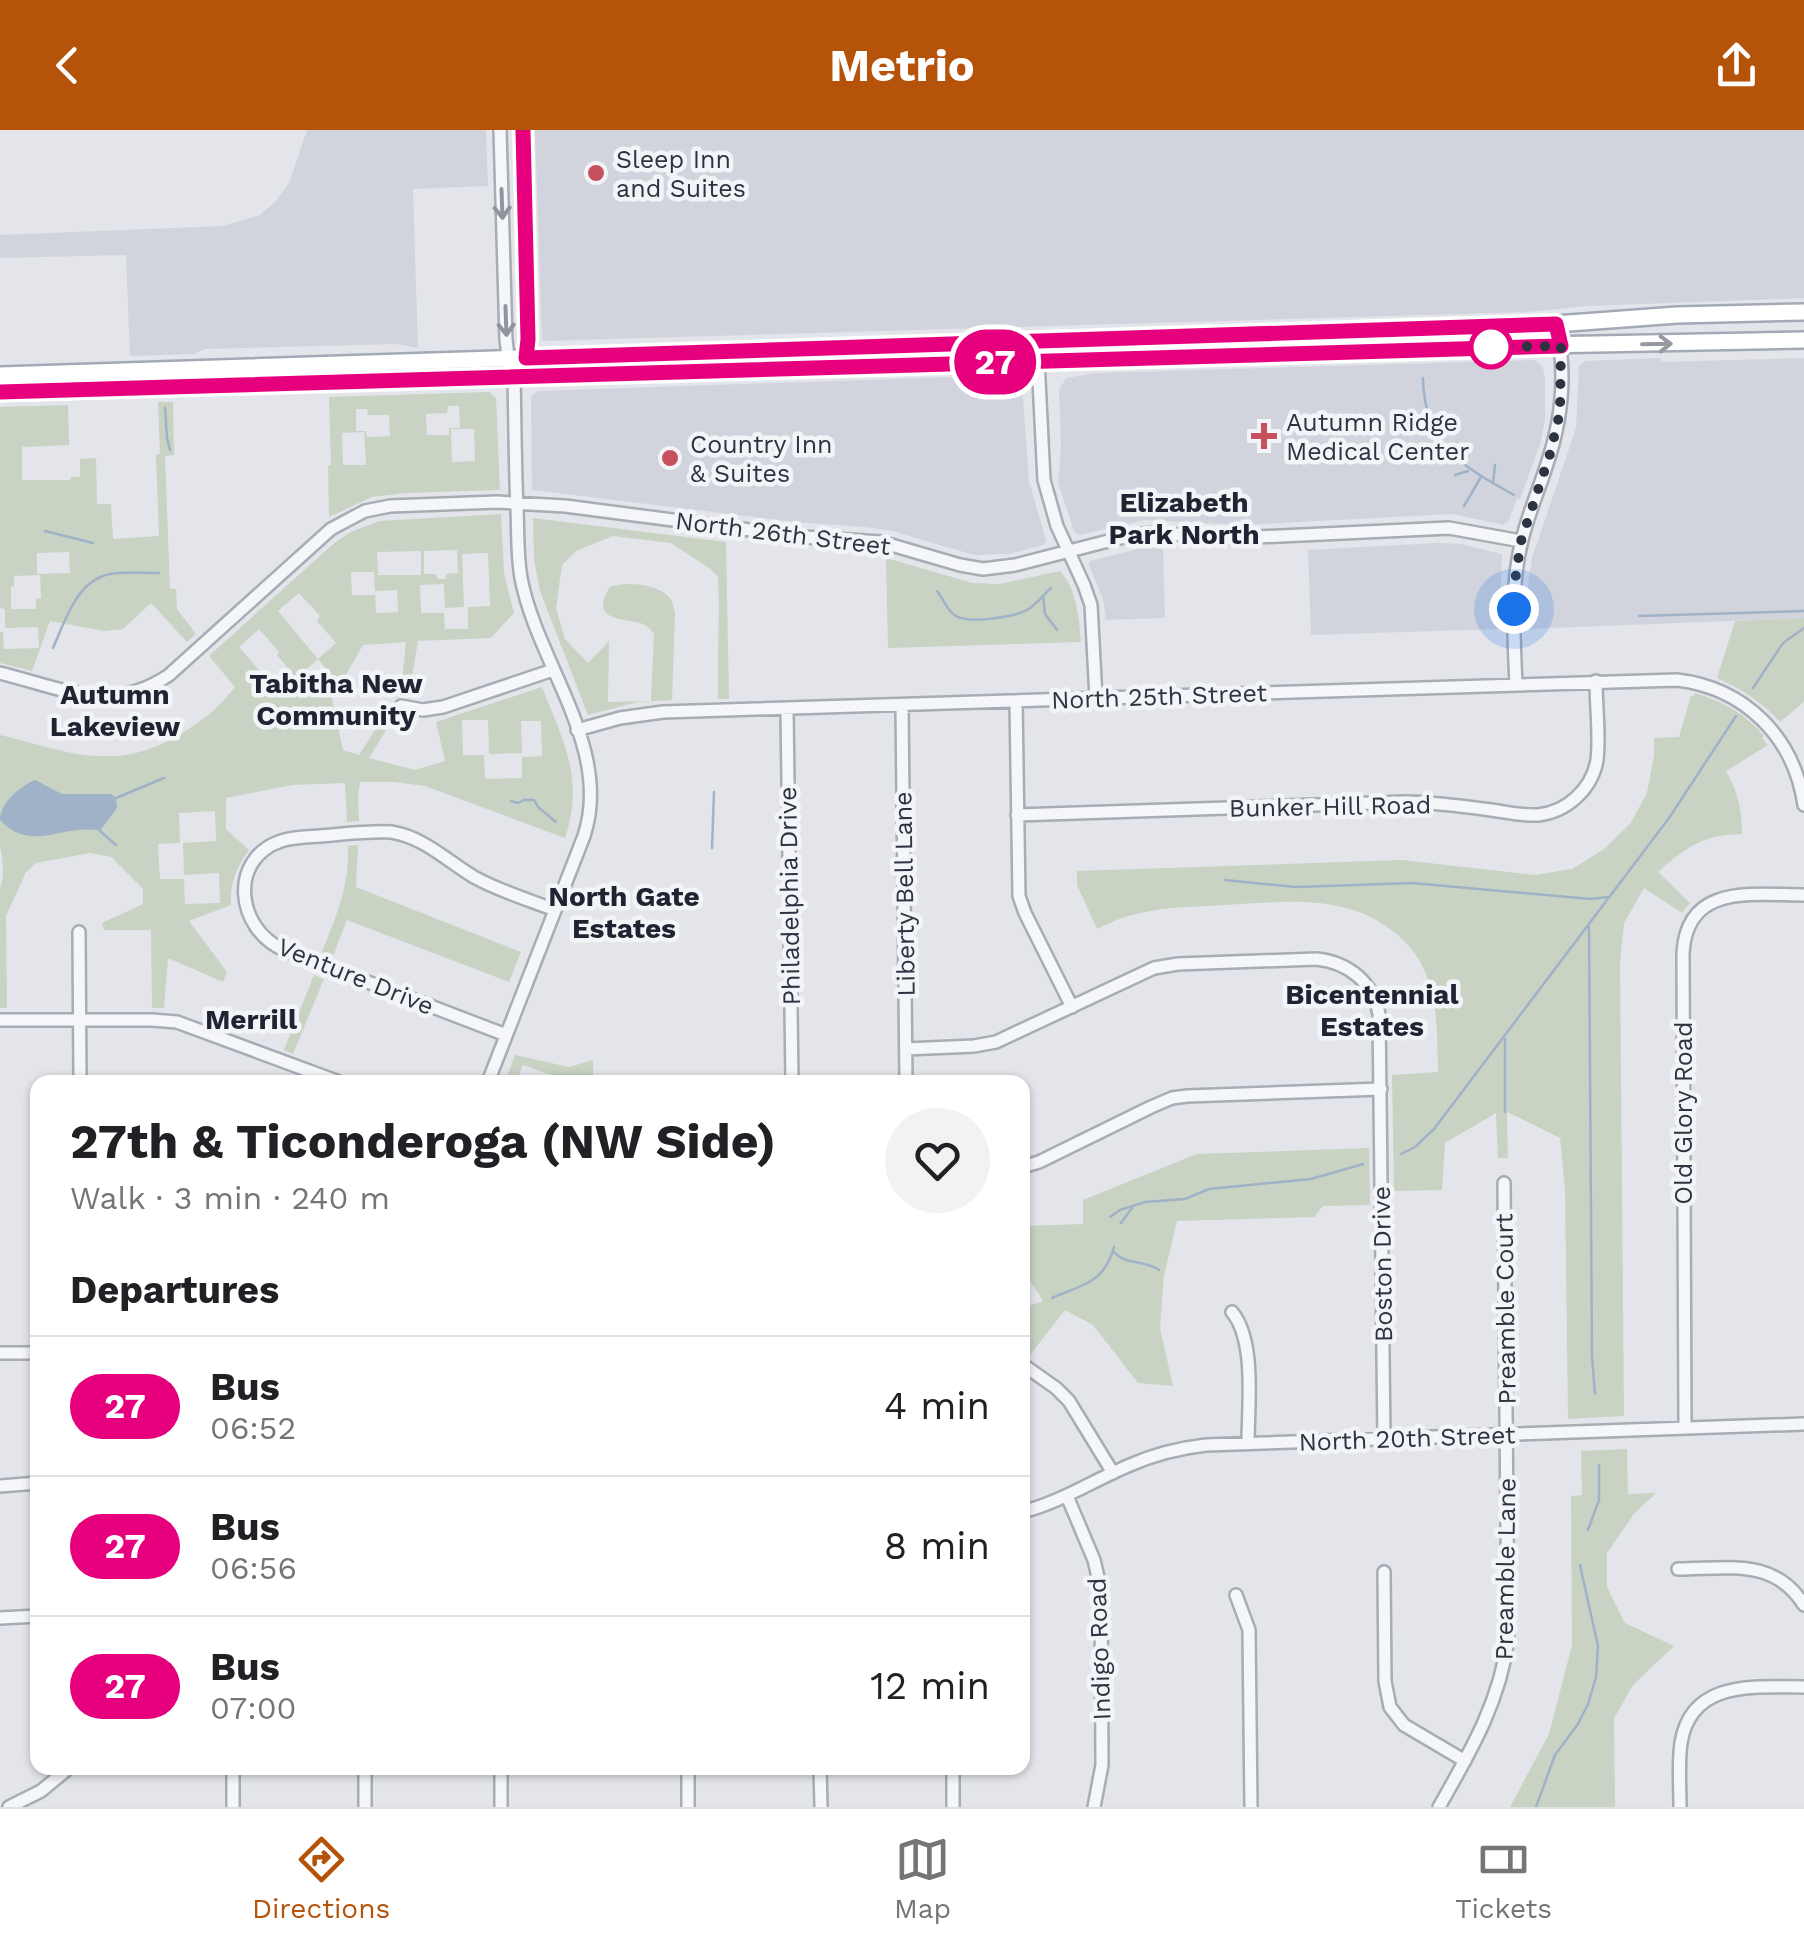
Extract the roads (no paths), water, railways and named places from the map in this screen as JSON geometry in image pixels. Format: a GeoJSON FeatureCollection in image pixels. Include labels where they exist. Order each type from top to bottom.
{"type":"FeatureCollection","features":[{"type":"Feature","properties":{"kind":"main road"},"geometry":{"type":"LineString","coordinates":[[0,375],[1562,324],[1677,315],[1804,312]]}},
{"type":"Feature","properties":{"kind":"main road"},"geometry":{"type":"LineString","coordinates":[[0,392],[1804,340]]}},
{"type":"Feature","properties":{"kind":"street"},"geometry":{"type":"LineString","coordinates":[[491,1075],[586,832],[590,810],[587,755],[523,588],[519,558],[514,377],[508,359],[500,130]]}},
{"type":"Feature","properties":{"kind":"street"},"geometry":{"type":"LineString","coordinates":[[514,377],[526,358],[528,339],[523,130]]}},
{"type":"Feature","properties":{"kind":"street"},"geometry":{"type":"LineString","coordinates":[[1516,685],[1514,603],[1521,541],[1558,424],[1562,324]]}},
{"type":"Feature","properties":{"kind":"street"},"geometry":{"type":"LineString","coordinates":[[1043,340],[1040,361],[1044,480],[1092,612],[1096,698]]}},
{"type":"Feature","properties":{"kind":"street","name":"North 26th Street"},"geometry":{"type":"LineString","coordinates":[[0,673],[87,696],[135,693],[169,675],[325,534],[344,521],[390,506],[564,506],[804,537],[872,541],[973,568],[1001,568],[1155,532],[1236,538],[1449,528],[1521,541]]}},
{"type":"Feature","properties":{"kind":"street"},"geometry":{"type":"LineString","coordinates":[[402,706],[423,710],[443,707],[553,670]]}},
{"type":"Feature","properties":{"kind":"street","name":"North 25th Street"},"geometry":{"type":"LineString","coordinates":[[577,730],[646,714],[1683,680],[1714,688],[1740,701],[1767,724],[1784,746],[1799,778],[1804,805]]}},
{"type":"Feature","properties":{"kind":"street","name":"Bunker Hill Road"},"geometry":{"type":"LineString","coordinates":[[1017,815],[1404,802],[1544,814],[1572,801],[1588,784],[1595,768],[1596,681]]}},
{"type":"Feature","properties":{"kind":"street"},"geometry":{"type":"LineString","coordinates":[[1016,701],[1021,903],[1072,1006]]}},
{"type":"Feature","properties":{"kind":"street","name":"Liberty Bell Lane"},"geometry":{"type":"LineString","coordinates":[[902,704],[906,1075]]}},
{"type":"Feature","properties":{"kind":"street","name":"Philadelphia Drive"},"geometry":{"type":"LineString","coordinates":[[787,709],[792,1075]]}},
{"type":"Feature","properties":{"kind":"street","name":"Venture Drive"},"geometry":{"type":"LineString","coordinates":[[506,1036],[276,946],[250,920],[244,895],[246,881],[259,856],[282,840],[391,832],[422,842],[486,883],[556,910]]}},
{"type":"Feature","properties":{"kind":"street","name":"Old Glory Road"},"geometry":{"type":"LineString","coordinates":[[1685,1428],[1685,934],[1695,916],[1720,898],[1804,895]]}},
{"type":"Feature","properties":{"kind":"street"},"geometry":{"type":"LineString","coordinates":[[78,932],[80,1075]]}},
{"type":"Feature","properties":{"kind":"street","name":"Boston Drive"},"geometry":{"type":"LineString","coordinates":[[906,1049],[988,1044],[1010,1037],[1140,973],[1170,964],[1316,959],[1333,962],[1359,976],[1375,999],[1380,1022],[1384,1439]]}},
{"type":"Feature","properties":{"kind":"street"},"geometry":{"type":"LineString","coordinates":[[0,1020],[171,1021],[321,1075]]}},
{"type":"Feature","properties":{"kind":"street"},"geometry":{"type":"LineString","coordinates":[[1030,1164],[1172,1098],[1380,1089]]}},
{"type":"Feature","properties":{"kind":"street","name":"Preamble Court"},"geometry":{"type":"LineString","coordinates":[[1504,1183],[1506,1436]]}},
{"type":"Feature","properties":{"kind":"street"},"geometry":{"type":"LineString","coordinates":[[1232,1312],[1247,1344],[1248,1443]]}},
{"type":"Feature","properties":{"kind":"street"},"geometry":{"type":"LineString","coordinates":[[0,1354],[30,1353]]}},
{"type":"Feature","properties":{"kind":"street"},"geometry":{"type":"LineString","coordinates":[[1030,1370],[1069,1401],[1113,1472]]}},
{"type":"Feature","properties":{"kind":"street","name":"North 20th Street"},"geometry":{"type":"LineString","coordinates":[[1030,1509],[1067,1496],[1113,1472],[1181,1449],[1248,1443],[1804,1424]]}},
{"type":"Feature","properties":{"kind":"street","name":"Preamble Lane"},"geometry":{"type":"LineString","coordinates":[[1439,1807],[1492,1710],[1505,1661],[1506,1436]]}},
{"type":"Feature","properties":{"kind":"street"},"geometry":{"type":"LineString","coordinates":[[0,1486],[30,1484]]}},
{"type":"Feature","properties":{"kind":"street","name":"Indigo Road"},"geometry":{"type":"LineString","coordinates":[[1067,1496],[1094,1560],[1101,1590],[1102,1765],[1094,1807]]}},
{"type":"Feature","properties":{"kind":"street"},"geometry":{"type":"LineString","coordinates":[[1678,1569],[1764,1571],[1789,1585],[1804,1605]]}},
{"type":"Feature","properties":{"kind":"street"},"geometry":{"type":"LineString","coordinates":[[1384,1572],[1385,1682],[1390,1706],[1404,1725],[1465,1761]]}},
{"type":"Feature","properties":{"kind":"street"},"geometry":{"type":"LineString","coordinates":[[1236,1595],[1249,1630],[1250,1807]]}},
{"type":"Feature","properties":{"kind":"street"},"geometry":{"type":"LineString","coordinates":[[0,1618],[30,1616]]}},
{"type":"Feature","properties":{"kind":"street"},"geometry":{"type":"LineString","coordinates":[[1680,1807],[1682,1736],[1701,1705],[1733,1688],[1804,1687]]}},
{"type":"Feature","properties":{"kind":"street"},"geometry":{"type":"LineString","coordinates":[[9,1807],[41,1791],[60,1775]]}},
{"type":"Feature","properties":{"kind":"street"},"geometry":{"type":"LineString","coordinates":[[233,1775],[233,1807]]}},
{"type":"Feature","properties":{"kind":"street"},"geometry":{"type":"LineString","coordinates":[[365,1775],[366,1807]]}},
{"type":"Feature","properties":{"kind":"street"},"geometry":{"type":"LineString","coordinates":[[501,1775],[501,1807]]}},
{"type":"Feature","properties":{"kind":"street"},"geometry":{"type":"LineString","coordinates":[[688,1775],[688,1807]]}},
{"type":"Feature","properties":{"kind":"street"},"geometry":{"type":"LineString","coordinates":[[820,1775],[820,1807]]}},
{"type":"Feature","properties":{"kind":"street"},"geometry":{"type":"LineString","coordinates":[[953,1775],[954,1807]]}},
{"type":"Feature","properties":{"kind":"water"},"geometry":{"type":"Polygon","coordinates":[[[35,780],[62,794],[111,794],[116,798],[117,808],[100,831],[24,835],[0,820],[1,814],[12,796],[35,780]]]}},
{"type":"Feature","properties":{"kind":"waterway"},"geometry":{"type":"LineString","coordinates":[[1423,378],[1430,420],[1449,451],[1514,495]]}},
{"type":"Feature","properties":{"kind":"waterway"},"geometry":{"type":"LineString","coordinates":[[165,408],[170,450]]}},
{"type":"Feature","properties":{"kind":"waterway"},"geometry":{"type":"LineString","coordinates":[[1433,421],[1445,415]]}},
{"type":"Feature","properties":{"kind":"waterway"},"geometry":{"type":"LineString","coordinates":[[1493,483],[1495,465]]}},
{"type":"Feature","properties":{"kind":"waterway"},"geometry":{"type":"LineString","coordinates":[[1455,475],[1468,471]]}},
{"type":"Feature","properties":{"kind":"waterway"},"geometry":{"type":"LineString","coordinates":[[1464,506],[1481,477]]}},
{"type":"Feature","properties":{"kind":"waterway"},"geometry":{"type":"LineString","coordinates":[[45,531],[93,543]]}},
{"type":"Feature","properties":{"kind":"waterway"},"geometry":{"type":"LineString","coordinates":[[53,648],[74,603],[89,584],[110,574],[159,573]]}},
{"type":"Feature","properties":{"kind":"waterway"},"geometry":{"type":"LineString","coordinates":[[937,591],[956,616],[981,619],[1021,613],[1051,588]]}},
{"type":"Feature","properties":{"kind":"waterway"},"geometry":{"type":"LineString","coordinates":[[1043,596],[1045,614],[1057,630]]}},
{"type":"Feature","properties":{"kind":"waterway"},"geometry":{"type":"LineString","coordinates":[[1639,616],[1804,611]]}},
{"type":"Feature","properties":{"kind":"waterway"},"geometry":{"type":"LineString","coordinates":[[1753,688],[1783,643],[1804,628]]}},
{"type":"Feature","properties":{"kind":"waterway"},"geometry":{"type":"LineString","coordinates":[[1401,1154],[1434,1129],[1669,818],[1736,716]]}},
{"type":"Feature","properties":{"kind":"waterway"},"geometry":{"type":"LineString","coordinates":[[116,798],[164,778]]}},
{"type":"Feature","properties":{"kind":"waterway"},"geometry":{"type":"LineString","coordinates":[[712,848],[714,792]]}},
{"type":"Feature","properties":{"kind":"waterway"},"geometry":{"type":"LineString","coordinates":[[511,801],[534,800],[556,822]]}},
{"type":"Feature","properties":{"kind":"waterway"},"geometry":{"type":"LineString","coordinates":[[100,831],[116,845]]}},
{"type":"Feature","properties":{"kind":"waterway"},"geometry":{"type":"LineString","coordinates":[[1225,880],[1296,887],[1412,883],[1590,899],[1608,897]]}},
{"type":"Feature","properties":{"kind":"waterway"},"geometry":{"type":"LineString","coordinates":[[1589,927],[1595,1394]]}},
{"type":"Feature","properties":{"kind":"waterway"},"geometry":{"type":"LineString","coordinates":[[1505,1039],[1505,1112]]}},
{"type":"Feature","properties":{"kind":"waterway"},"geometry":{"type":"LineString","coordinates":[[1110,1217],[1145,1202],[1185,1199],[1209,1189],[1311,1179],[1363,1164]]}},
{"type":"Feature","properties":{"kind":"waterway"},"geometry":{"type":"LineString","coordinates":[[1121,1223],[1132,1208]]}},
{"type":"Feature","properties":{"kind":"waterway"},"geometry":{"type":"LineString","coordinates":[[1052,1298],[1098,1276],[1114,1247]]}},
{"type":"Feature","properties":{"kind":"waterway"},"geometry":{"type":"LineString","coordinates":[[1114,1252],[1159,1270]]}},
{"type":"Feature","properties":{"kind":"waterway"},"geometry":{"type":"LineString","coordinates":[[1588,1530],[1599,1500],[1599,1465]]}},
{"type":"Feature","properties":{"kind":"waterway"},"geometry":{"type":"LineString","coordinates":[[1536,1807],[1555,1755],[1578,1724],[1596,1677],[1598,1646],[1580,1565]]}},
{"type":"Feature","properties":{"kind":"place","name":"Sleep Inn and Suites"},"geometry":{"type":"Point","coordinates":[596,173]}},
{"type":"Feature","properties":{"kind":"place","name":"Autumn Ridge Medical Center"},"geometry":{"type":"Point","coordinates":[1264,436]}},
{"type":"Feature","properties":{"kind":"place","name":"Country Inn & Suites"},"geometry":{"type":"Point","coordinates":[670,458]}},
{"type":"Feature","properties":{"kind":"district","name":"Elizabeth Park North"},"geometry":{"type":"Point","coordinates":[1184,518]}},
{"type":"Feature","properties":{"kind":"district","name":"Tabitha New Community"},"geometry":{"type":"Point","coordinates":[336,699]}},
{"type":"Feature","properties":{"kind":"district","name":"Autumn Lakeview"},"geometry":{"type":"Point","coordinates":[115,710]}},
{"type":"Feature","properties":{"kind":"district","name":"North Gate Estates"},"geometry":{"type":"Point","coordinates":[624,912]}},
{"type":"Feature","properties":{"kind":"district","name":"Bicentennial Estates"},"geometry":{"type":"Point","coordinates":[1372,1010]}},
{"type":"Feature","properties":{"kind":"district","name":"Merrill"},"geometry":{"type":"Point","coordinates":[251,1019]}}]}
